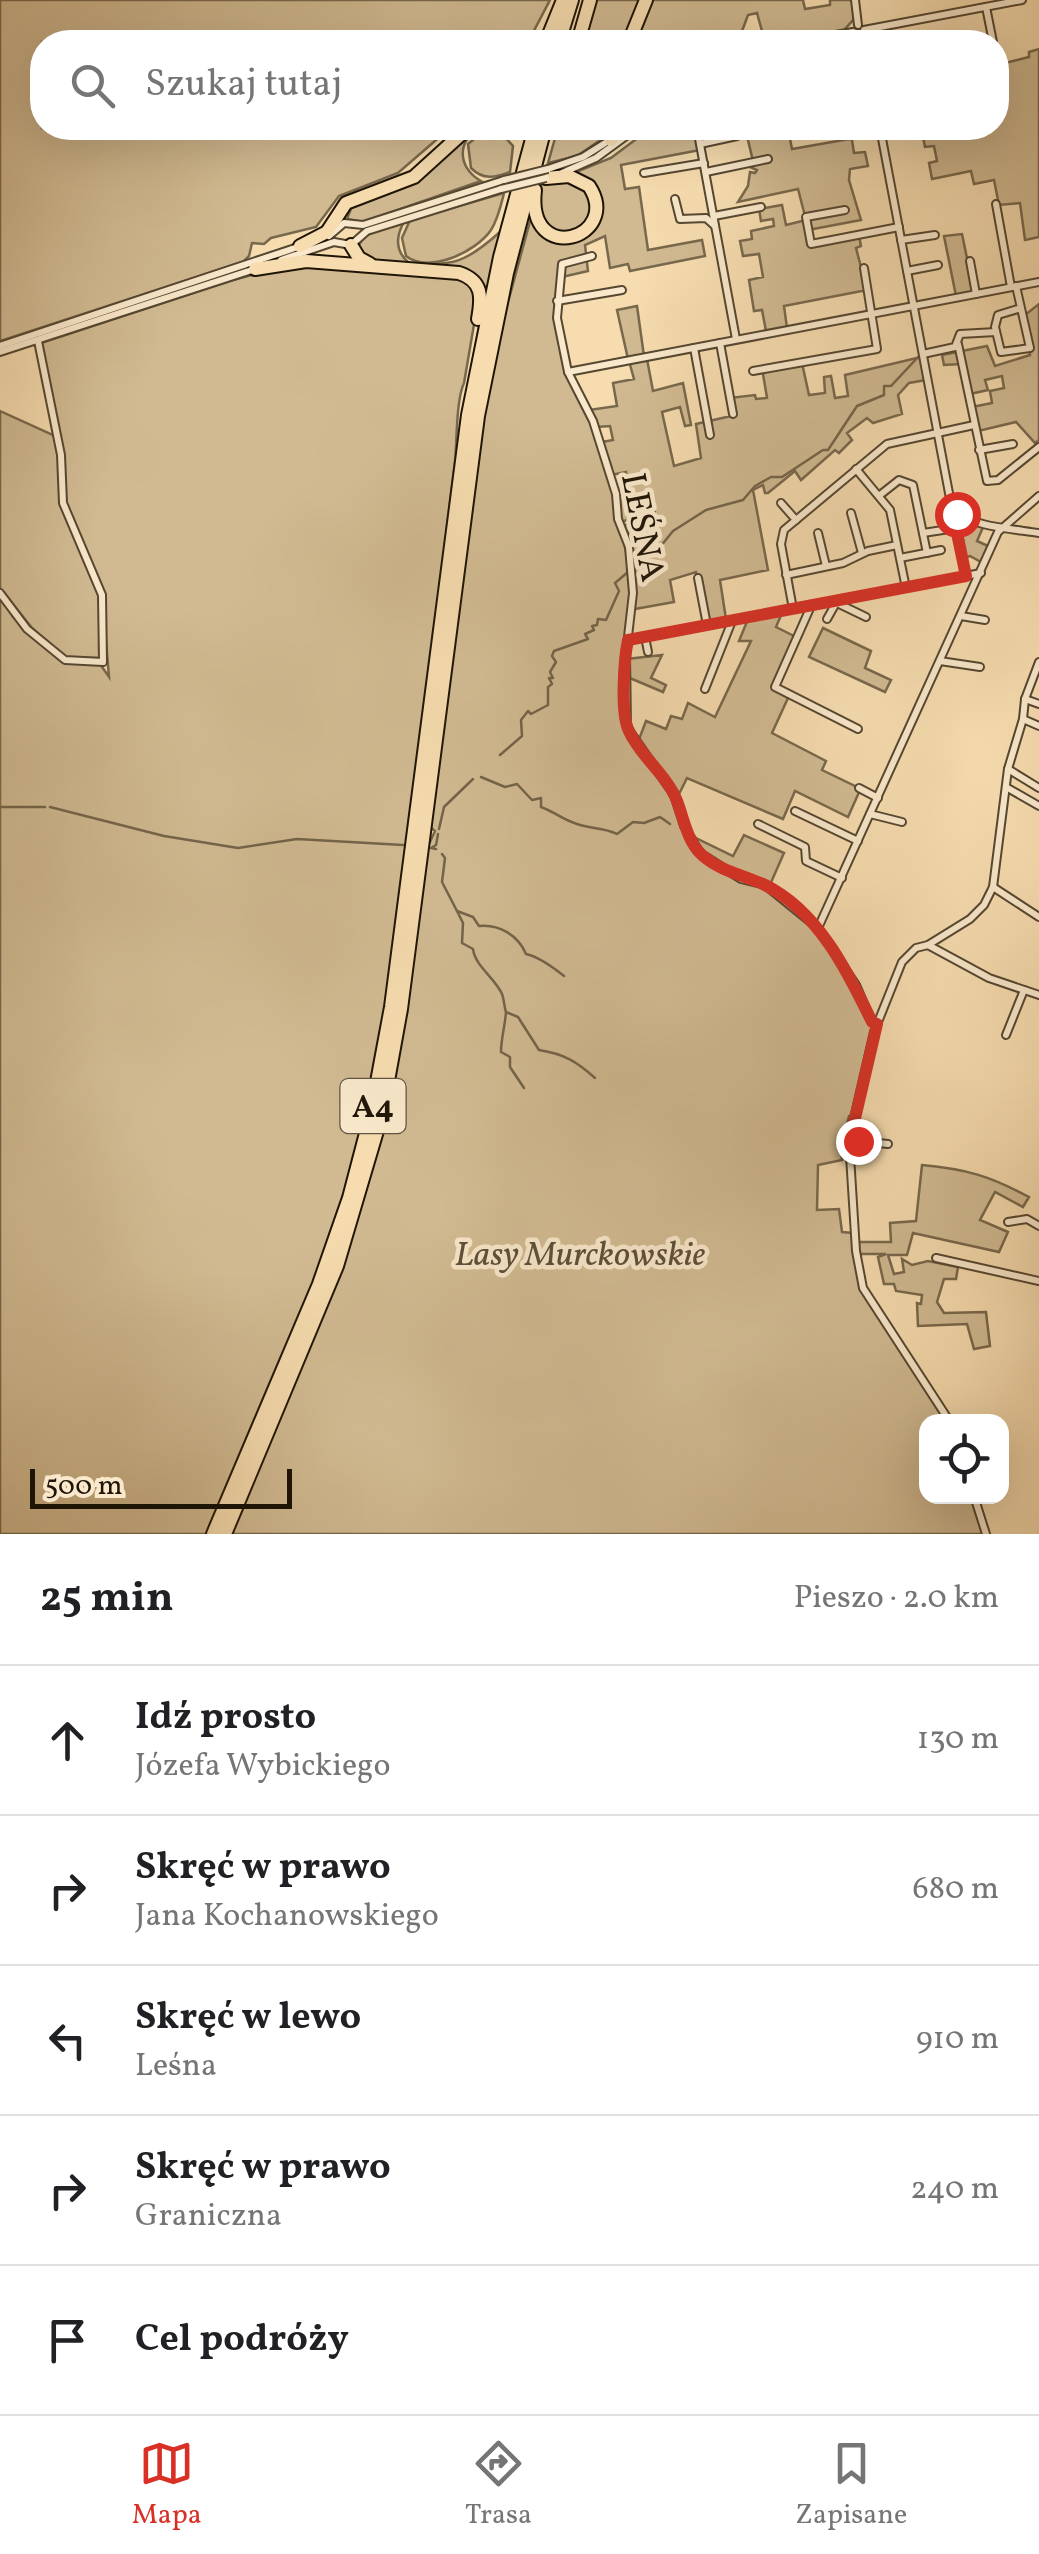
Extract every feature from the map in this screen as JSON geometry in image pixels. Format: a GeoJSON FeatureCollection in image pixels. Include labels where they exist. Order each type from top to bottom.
{"type":"FeatureCollection","features":[{"type":"Feature","properties":{"kind":"highway"},"geometry":{"type":"LineString","coordinates":[[551,30],[562,0]]}},
{"type":"Feature","properties":{"kind":"highway"},"geometry":{"type":"LineString","coordinates":[[563,30],[572,0]]}},
{"type":"Feature","properties":{"kind":"highway"},"geometry":{"type":"LineString","coordinates":[[573,30],[582,0]]}},
{"type":"Feature","properties":{"kind":"highway"},"geometry":{"type":"LineString","coordinates":[[581,30],[590,0]]}},
{"type":"Feature","properties":{"kind":"highway"},"geometry":{"type":"LineString","coordinates":[[634,30],[646,0]]}},
{"type":"Feature","properties":{"kind":"highway"},"geometry":{"type":"LineString","coordinates":[[300,246],[327,232],[342,208],[409,180],[454,140]]}},
{"type":"Feature","properties":{"kind":"highway","name":"A4"},"geometry":{"type":"LineString","coordinates":[[213,1534],[323,1273],[349,1198],[371,1114],[392,1007],[461,456],[491,298],[532,140]]}},
{"type":"Feature","properties":{"kind":"highway","name":"A4"},"geometry":{"type":"LineString","coordinates":[[224,1534],[337,1266],[369,1165],[384,1101],[407,971],[460,532],[488,362],[542,140]]}},
{"type":"Feature","properties":{"kind":"highway"},"geometry":{"type":"LineString","coordinates":[[488,362],[550,140]]}},
{"type":"Feature","properties":{"kind":"highway"},"geometry":{"type":"LineString","coordinates":[[535,190],[536,215],[552,236],[572,238],[591,225],[596,208],[589,186],[570,176],[547,173]]}},
{"type":"Feature","properties":{"kind":"highway"},"geometry":{"type":"LineString","coordinates":[[345,227],[346,210],[354,200]]}},
{"type":"Feature","properties":{"kind":"highway"},"geometry":{"type":"LineString","coordinates":[[349,241],[364,261],[384,267]]}},
{"type":"Feature","properties":{"kind":"highway"},"geometry":{"type":"LineString","coordinates":[[255,269],[306,261],[458,273],[474,280],[482,300],[464,398],[461,456]]}},
{"type":"Feature","properties":{"kind":"street"},"geometry":{"type":"LineString","coordinates":[[856,0],[860,30]]}},
{"type":"Feature","properties":{"kind":"street"},"geometry":{"type":"LineString","coordinates":[[875,30],[1022,0]]}},
{"type":"Feature","properties":{"kind":"street"},"geometry":{"type":"LineString","coordinates":[[986,7],[991,30]]}},
{"type":"Feature","properties":{"kind":"street"},"geometry":{"type":"LineString","coordinates":[[547,173],[611,140]]}},
{"type":"Feature","properties":{"kind":"street"},"geometry":{"type":"LineString","coordinates":[[0,349],[345,227],[596,158],[621,140]]}},
{"type":"Feature","properties":{"kind":"street"},"geometry":{"type":"LineString","coordinates":[[700,140],[736,339]]}},
{"type":"Feature","properties":{"kind":"street"},"geometry":{"type":"LineString","coordinates":[[700,144],[718,140]]}},
{"type":"Feature","properties":{"kind":"street"},"geometry":{"type":"LineString","coordinates":[[882,140],[966,576]]}},
{"type":"Feature","properties":{"kind":"street"},"geometry":{"type":"LineString","coordinates":[[644,173],[768,159]]}},
{"type":"Feature","properties":{"kind":"street"},"geometry":{"type":"LineString","coordinates":[[0,349],[38,341],[349,241],[502,184]]}},
{"type":"Feature","properties":{"kind":"street"},"geometry":{"type":"LineString","coordinates":[[675,199],[680,219],[706,218],[716,226]]}},
{"type":"Feature","properties":{"kind":"street"},"geometry":{"type":"LineString","coordinates":[[996,204],[1014,287],[1021,308],[1030,348],[1001,352],[996,332],[998,315],[1021,308]]}},
{"type":"Feature","properties":{"kind":"street"},"geometry":{"type":"LineString","coordinates":[[714,216],[760,207]]}},
{"type":"Feature","properties":{"kind":"street"},"geometry":{"type":"LineString","coordinates":[[845,210],[806,218],[811,244],[899,227]]}},
{"type":"Feature","properties":{"kind":"street"},"geometry":{"type":"LineString","coordinates":[[345,227],[349,241]]}},
{"type":"Feature","properties":{"kind":"street"},"geometry":{"type":"LineString","coordinates":[[345,227],[349,241]]}},
{"type":"Feature","properties":{"kind":"street"},"geometry":{"type":"LineString","coordinates":[[901,240],[935,236]]}},
{"type":"Feature","properties":{"kind":"street"},"geometry":{"type":"LineString","coordinates":[[592,256],[562,264],[556,301],[622,290]]}},
{"type":"Feature","properties":{"kind":"street"},"geometry":{"type":"LineString","coordinates":[[970,260],[976,294]]}},
{"type":"Feature","properties":{"kind":"street"},"geometry":{"type":"LineString","coordinates":[[907,271],[938,265]]}},
{"type":"Feature","properties":{"kind":"street"},"geometry":{"type":"LineString","coordinates":[[754,371],[875,350],[879,345],[864,268]]}},
{"type":"Feature","properties":{"kind":"street"},"geometry":{"type":"LineString","coordinates":[[568,372],[1039,282]]}},
{"type":"Feature","properties":{"kind":"street","name":"LEŚNA"},"geometry":{"type":"LineString","coordinates":[[556,301],[568,372],[593,421],[616,494],[618,520],[629,547],[633,593],[626,654],[627,727],[674,795],[684,826],[700,854],[742,878],[764,885],[818,928],[856,986],[872,1022],[877,1024]]}},
{"type":"Feature","properties":{"kind":"street"},"geometry":{"type":"LineString","coordinates":[[996,332],[960,334],[958,344],[984,476],[992,482],[1039,447]]}},
{"type":"Feature","properties":{"kind":"street"},"geometry":{"type":"LineString","coordinates":[[0,592],[27,629],[66,660],[103,662],[102,595],[63,503],[60,455],[38,341]]}},
{"type":"Feature","properties":{"kind":"street"},"geometry":{"type":"LineString","coordinates":[[720,343],[733,414]]}},
{"type":"Feature","properties":{"kind":"street"},"geometry":{"type":"LineString","coordinates":[[923,354],[958,344]]}},
{"type":"Feature","properties":{"kind":"street"},"geometry":{"type":"LineString","coordinates":[[694,348],[710,434]]}},
{"type":"Feature","properties":{"kind":"street"},"geometry":{"type":"LineString","coordinates":[[793,610],[780,537],[796,520],[886,444],[974,425]]}},
{"type":"Feature","properties":{"kind":"street"},"geometry":{"type":"LineString","coordinates":[[979,450],[1014,444]]}},
{"type":"Feature","properties":{"kind":"street"},"geometry":{"type":"LineString","coordinates":[[856,469],[880,495],[893,517],[906,588]]}},
{"type":"Feature","properties":{"kind":"street"},"geometry":{"type":"LineString","coordinates":[[880,495],[899,480],[910,482],[915,489],[927,553]]}},
{"type":"Feature","properties":{"kind":"street"},"geometry":{"type":"LineString","coordinates":[[818,928],[1002,527],[1039,496]]}},
{"type":"Feature","properties":{"kind":"street"},"geometry":{"type":"LineString","coordinates":[[781,503],[796,520]]}},
{"type":"Feature","properties":{"kind":"street"},"geometry":{"type":"LineString","coordinates":[[955,513],[1039,533]]}},
{"type":"Feature","properties":{"kind":"street"},"geometry":{"type":"LineString","coordinates":[[851,514],[862,553]]}},
{"type":"Feature","properties":{"kind":"street"},"geometry":{"type":"LineString","coordinates":[[924,533],[956,528]]}},
{"type":"Feature","properties":{"kind":"street"},"geometry":{"type":"LineString","coordinates":[[818,533],[826,566]]}},
{"type":"Feature","properties":{"kind":"street"},"geometry":{"type":"LineString","coordinates":[[786,575],[843,564],[862,553],[897,546]]}},
{"type":"Feature","properties":{"kind":"street"},"geometry":{"type":"LineString","coordinates":[[900,558],[940,550]]}},
{"type":"Feature","properties":{"kind":"street"},"geometry":{"type":"LineString","coordinates":[[628,640],[981,574]]}},
{"type":"Feature","properties":{"kind":"street"},"geometry":{"type":"LineString","coordinates":[[698,578],[707,625]]}},
{"type":"Feature","properties":{"kind":"street"},"geometry":{"type":"LineString","coordinates":[[835,602],[866,617]]}},
{"type":"Feature","properties":{"kind":"street"},"geometry":{"type":"LineString","coordinates":[[827,619],[835,602]]}},
{"type":"Feature","properties":{"kind":"street"},"geometry":{"type":"LineString","coordinates":[[811,606],[775,687],[858,729]]}},
{"type":"Feature","properties":{"kind":"street"},"geometry":{"type":"LineString","coordinates":[[961,616],[985,620]]}},
{"type":"Feature","properties":{"kind":"street"},"geometry":{"type":"LineString","coordinates":[[705,689],[732,620]]}},
{"type":"Feature","properties":{"kind":"street"},"geometry":{"type":"LineString","coordinates":[[645,637],[648,652]]}},
{"type":"Feature","properties":{"kind":"street"},"geometry":{"type":"LineString","coordinates":[[940,661],[980,667]]}},
{"type":"Feature","properties":{"kind":"street"},"geometry":{"type":"LineString","coordinates":[[945,1414],[863,1288],[856,1251],[850,1140],[877,1024],[906,956],[970,919],[984,905],[992,887],[1008,769],[1023,720],[1025,699],[1036,679],[1039,662]]}},
{"type":"Feature","properties":{"kind":"street"},"geometry":{"type":"LineString","coordinates":[[1025,699],[1039,704]]}},
{"type":"Feature","properties":{"kind":"street"},"geometry":{"type":"LineString","coordinates":[[1023,720],[1039,726]]}},
{"type":"Feature","properties":{"kind":"street"},"geometry":{"type":"LineString","coordinates":[[1008,769],[1039,788]]}},
{"type":"Feature","properties":{"kind":"street"},"geometry":{"type":"LineString","coordinates":[[1005,786],[1039,806]]}},
{"type":"Feature","properties":{"kind":"street"},"geometry":{"type":"LineString","coordinates":[[860,788],[878,798]]}},
{"type":"Feature","properties":{"kind":"street"},"geometry":{"type":"LineString","coordinates":[[795,811],[858,842]]}},
{"type":"Feature","properties":{"kind":"street"},"geometry":{"type":"LineString","coordinates":[[870,814],[899,818]]}},
{"type":"Feature","properties":{"kind":"street"},"geometry":{"type":"LineString","coordinates":[[758,824],[805,846],[806,861],[842,878]]}},
{"type":"Feature","properties":{"kind":"street"},"geometry":{"type":"LineString","coordinates":[[992,887],[1039,917]]}},
{"type":"Feature","properties":{"kind":"street"},"geometry":{"type":"LineString","coordinates":[[928,944],[989,978],[1039,995]]}},
{"type":"Feature","properties":{"kind":"street"},"geometry":{"type":"LineString","coordinates":[[1006,1034],[1024,990]]}},
{"type":"Feature","properties":{"kind":"street"},"geometry":{"type":"LineString","coordinates":[[850,1140],[888,1144]]}},
{"type":"Feature","properties":{"kind":"street"},"geometry":{"type":"LineString","coordinates":[[1008,1222],[1021,1218],[1039,1226]]}},
{"type":"Feature","properties":{"kind":"street"},"geometry":{"type":"LineString","coordinates":[[936,1258],[1039,1280]]}},
{"type":"Feature","properties":{"kind":"street"},"geometry":{"type":"LineString","coordinates":[[977,1504],[986,1534]]}},
{"type":"Feature","properties":{"kind":"green space"},"geometry":{"type":"Polygon","coordinates":[[[0,0],[550,0],[534,30],[30,30],[30,140],[436,140],[398,173],[339,196],[316,227],[271,238],[264,244],[252,243],[243,262],[0,341],[0,0]]]}},
{"type":"Feature","properties":{"kind":"green space"},"geometry":{"type":"Polygon","coordinates":[[[594,0],[643,0],[630,30],[585,30],[594,0]]]}},
{"type":"Feature","properties":{"kind":"green space"},"geometry":{"type":"Polygon","coordinates":[[[648,0],[803,0],[805,9],[830,5],[830,0],[852,0],[854,19],[844,30],[762,30],[757,13],[748,15],[742,30],[636,30],[648,0]]]}},
{"type":"Feature","properties":{"kind":"green space"},"geometry":{"type":"Polygon","coordinates":[[[1039,49],[1039,237],[1025,240],[1020,203],[999,205],[994,180],[974,184],[971,171],[932,179],[929,163],[937,161],[934,146],[925,147],[924,140],[1009,140],[1009,62],[1029,57],[1029,52],[1039,49]]]}},
{"type":"Feature","properties":{"kind":"green space"},"geometry":{"type":"Polygon","coordinates":[[[458,140],[467,140],[464,161],[481,181],[363,222],[347,219],[352,206],[405,187],[458,140]]]}},
{"type":"Feature","properties":{"kind":"green space"},"geometry":{"type":"Polygon","coordinates":[[[473,140],[508,140],[513,146],[510,172],[480,175],[471,168],[468,144],[473,140]]]}},
{"type":"Feature","properties":{"kind":"green space"},"geometry":{"type":"Polygon","coordinates":[[[555,140],[600,140],[577,156],[548,163],[555,140]]]}},
{"type":"Feature","properties":{"kind":"green space","name":"Lasy Murckowskie"},"geometry":{"type":"Polygon","coordinates":[[[635,140],[698,140],[700,150],[621,165],[625,189],[639,187],[648,250],[702,240],[705,256],[630,271],[628,264],[610,268],[605,236],[585,245],[588,271],[562,277],[560,269],[556,317],[567,372],[592,421],[614,494],[630,571],[624,525],[655,520],[654,500],[632,502],[633,518],[621,522],[617,489],[628,487],[626,472],[611,475],[602,442],[613,440],[610,426],[597,427],[589,410],[617,406],[613,383],[634,379],[629,361],[647,359],[653,391],[683,383],[691,425],[685,426],[680,407],[662,412],[674,466],[701,458],[696,424],[731,416],[729,398],[767,398],[762,368],[802,363],[809,395],[825,393],[824,377],[831,376],[835,398],[848,396],[845,375],[921,357],[926,380],[909,383],[898,395],[902,414],[873,423],[867,418],[847,433],[852,440],[839,453],[835,450],[801,480],[795,471],[768,493],[763,485],[753,490],[768,570],[720,580],[726,619],[705,623],[696,572],[670,580],[674,602],[635,609],[632,594],[625,671],[627,659],[662,655],[651,678],[666,685],[663,692],[625,676],[627,732],[673,796],[683,827],[699,855],[737,878],[758,884],[703,854],[686,827],[696,838],[733,856],[744,835],[784,853],[769,887],[765,887],[816,930],[857,992],[874,1028],[855,1113],[849,1116],[841,1147],[842,1160],[818,1165],[817,1210],[839,1209],[842,1232],[853,1233],[855,1242],[891,1242],[890,1223],[916,1221],[922,1165],[977,1175],[1029,1197],[1023,1207],[995,1192],[980,1220],[1008,1232],[999,1252],[913,1233],[907,1255],[888,1255],[894,1274],[904,1272],[902,1259],[912,1265],[928,1261],[958,1267],[956,1279],[944,1279],[937,1302],[944,1313],[986,1312],[990,1346],[974,1349],[967,1324],[918,1326],[917,1303],[921,1304],[922,1295],[896,1291],[894,1284],[884,1284],[878,1257],[886,1254],[855,1254],[862,1290],[942,1414],[919,1414],[919,1504],[974,1504],[984,1534],[228,1534],[329,1298],[377,1151],[393,1079],[422,859],[435,831],[429,826],[481,424],[498,339],[532,214],[542,233],[556,240],[572,239],[596,217],[599,202],[592,187],[571,174],[611,158],[635,140]]]}},
{"type":"Feature","properties":{"kind":"green space"},"geometry":{"type":"Polygon","coordinates":[[[701,140],[727,140],[702,145],[701,140]]]}},
{"type":"Feature","properties":{"kind":"green space"},"geometry":{"type":"Polygon","coordinates":[[[748,140],[790,140],[792,149],[852,140],[854,153],[865,152],[868,166],[850,169],[849,180],[861,220],[808,230],[810,245],[859,236],[861,246],[856,248],[867,290],[784,306],[787,328],[766,331],[762,310],[754,311],[749,280],[763,277],[759,254],[743,256],[740,241],[752,239],[751,231],[774,226],[773,219],[761,221],[759,209],[782,205],[786,225],[806,220],[798,189],[738,202],[748,186],[750,172],[757,170],[750,167],[753,161],[748,140]]]}},
{"type":"Feature","properties":{"kind":"green space"},"geometry":{"type":"Polygon","coordinates":[[[548,180],[582,184],[594,202],[583,230],[557,235],[536,211],[541,183],[548,180]]]}},
{"type":"Feature","properties":{"kind":"green space"},"geometry":{"type":"Polygon","coordinates":[[[504,193],[493,226],[475,246],[452,258],[427,263],[406,256],[402,238],[410,220],[504,193]]]}},
{"type":"Feature","properties":{"kind":"green space"},"geometry":{"type":"Polygon","coordinates":[[[404,222],[398,243],[409,263],[459,260],[501,231],[466,398],[483,304],[480,282],[369,261],[358,246],[366,235],[404,222]]]}},
{"type":"Feature","properties":{"kind":"green space"},"geometry":{"type":"Polygon","coordinates":[[[962,234],[974,292],[956,296],[944,236],[962,234]]]}},
{"type":"Feature","properties":{"kind":"green space"},"geometry":{"type":"Polygon","coordinates":[[[299,263],[467,280],[478,301],[458,410],[455,462],[389,999],[354,1166],[321,1267],[209,1534],[0,1534],[0,593],[13,617],[64,660],[100,664],[109,677],[106,642],[102,638],[101,658],[66,658],[32,628],[0,588],[0,411],[57,437],[41,343],[229,281],[299,263]]]}},
{"type":"Feature","properties":{"kind":"green space"},"geometry":{"type":"Polygon","coordinates":[[[1039,304],[1039,440],[1035,443],[1016,422],[978,431],[972,407],[992,403],[990,391],[1004,388],[1002,376],[985,380],[988,390],[970,394],[961,364],[944,365],[942,355],[987,346],[995,366],[1030,355],[1025,315],[1039,304]]]}},
{"type":"Feature","properties":{"kind":"green space"},"geometry":{"type":"Polygon","coordinates":[[[637,306],[644,356],[628,359],[617,310],[637,306]]]}},
{"type":"Feature","properties":{"kind":"green space"},"geometry":{"type":"Polygon","coordinates":[[[957,516],[984,525],[977,541],[988,546],[981,562],[970,556],[963,558],[957,516]]]}},
{"type":"Feature","properties":{"kind":"green space"},"geometry":{"type":"Polygon","coordinates":[[[782,613],[776,627],[796,637],[773,689],[788,698],[772,733],[826,761],[822,770],[860,790],[848,817],[795,791],[783,819],[687,778],[677,798],[638,742],[646,721],[666,729],[671,716],[682,719],[688,703],[715,717],[751,641],[739,641],[748,619],[782,613]]]}},
{"type":"Feature","properties":{"kind":"green space"},"geometry":{"type":"Polygon","coordinates":[[[823,628],[871,651],[865,668],[891,680],[885,692],[809,657],[823,628]]]}},
{"type":"Feature","properties":{"kind":"waterway"},"geometry":{"type":"LineString","coordinates":[[633,569],[656,552],[673,531],[706,510],[743,500],[755,486],[771,477],[782,477],[828,450],[857,406],[884,395],[884,386],[891,386],[919,356]]}},
{"type":"Feature","properties":{"kind":"waterway"},"geometry":{"type":"LineString","coordinates":[[500,755],[522,736],[521,720],[528,711],[531,714],[548,705],[548,687],[552,684],[549,678],[553,678],[550,672],[556,662],[554,651],[588,639],[585,634],[594,630],[592,626],[597,625],[598,619],[606,620],[619,591],[615,583],[628,572]]}},
{"type":"Feature","properties":{"kind":"waterway"},"geometry":{"type":"LineString","coordinates":[[481,777],[505,787],[517,784],[532,800],[541,798],[541,807],[582,826],[617,834],[633,822],[660,817],[670,824]]}},
{"type":"Feature","properties":{"kind":"waterway"},"geometry":{"type":"LineString","coordinates":[[439,829],[444,807],[473,779]]}},
{"type":"Feature","properties":{"kind":"waterway"},"geometry":{"type":"LineString","coordinates":[[0,807],[45,807]]}},
{"type":"Feature","properties":{"kind":"waterway"},"geometry":{"type":"LineString","coordinates":[[50,807],[164,836],[238,848],[297,839],[403,845]]}},
{"type":"Feature","properties":{"kind":"waterway"},"geometry":{"type":"LineString","coordinates":[[436,849],[431,848],[436,845],[438,834]]}},
{"type":"Feature","properties":{"kind":"waterway"},"geometry":{"type":"LineString","coordinates":[[442,854],[442,882],[457,911],[473,917],[479,926],[507,932],[526,954],[564,976]]}},
{"type":"Feature","properties":{"kind":"waterway"},"geometry":{"type":"LineString","coordinates":[[457,911],[463,923],[462,943],[473,949],[477,961],[499,988],[506,1012],[518,1017],[539,1050],[569,1059],[595,1078]]}},
{"type":"Feature","properties":{"kind":"waterway"},"geometry":{"type":"LineString","coordinates":[[506,1012],[501,1052],[510,1057],[510,1067],[524,1088]]}},
{"type":"Feature","properties":{"kind":"route"},"geometry":{"type":"LineString","coordinates":[[858,1141],[850,1140],[877,1024],[872,1022],[856,986],[818,928],[764,885],[742,878],[700,854],[684,826],[674,795],[627,727],[628,640],[966,576],[954,519],[957,514]]}}]}
